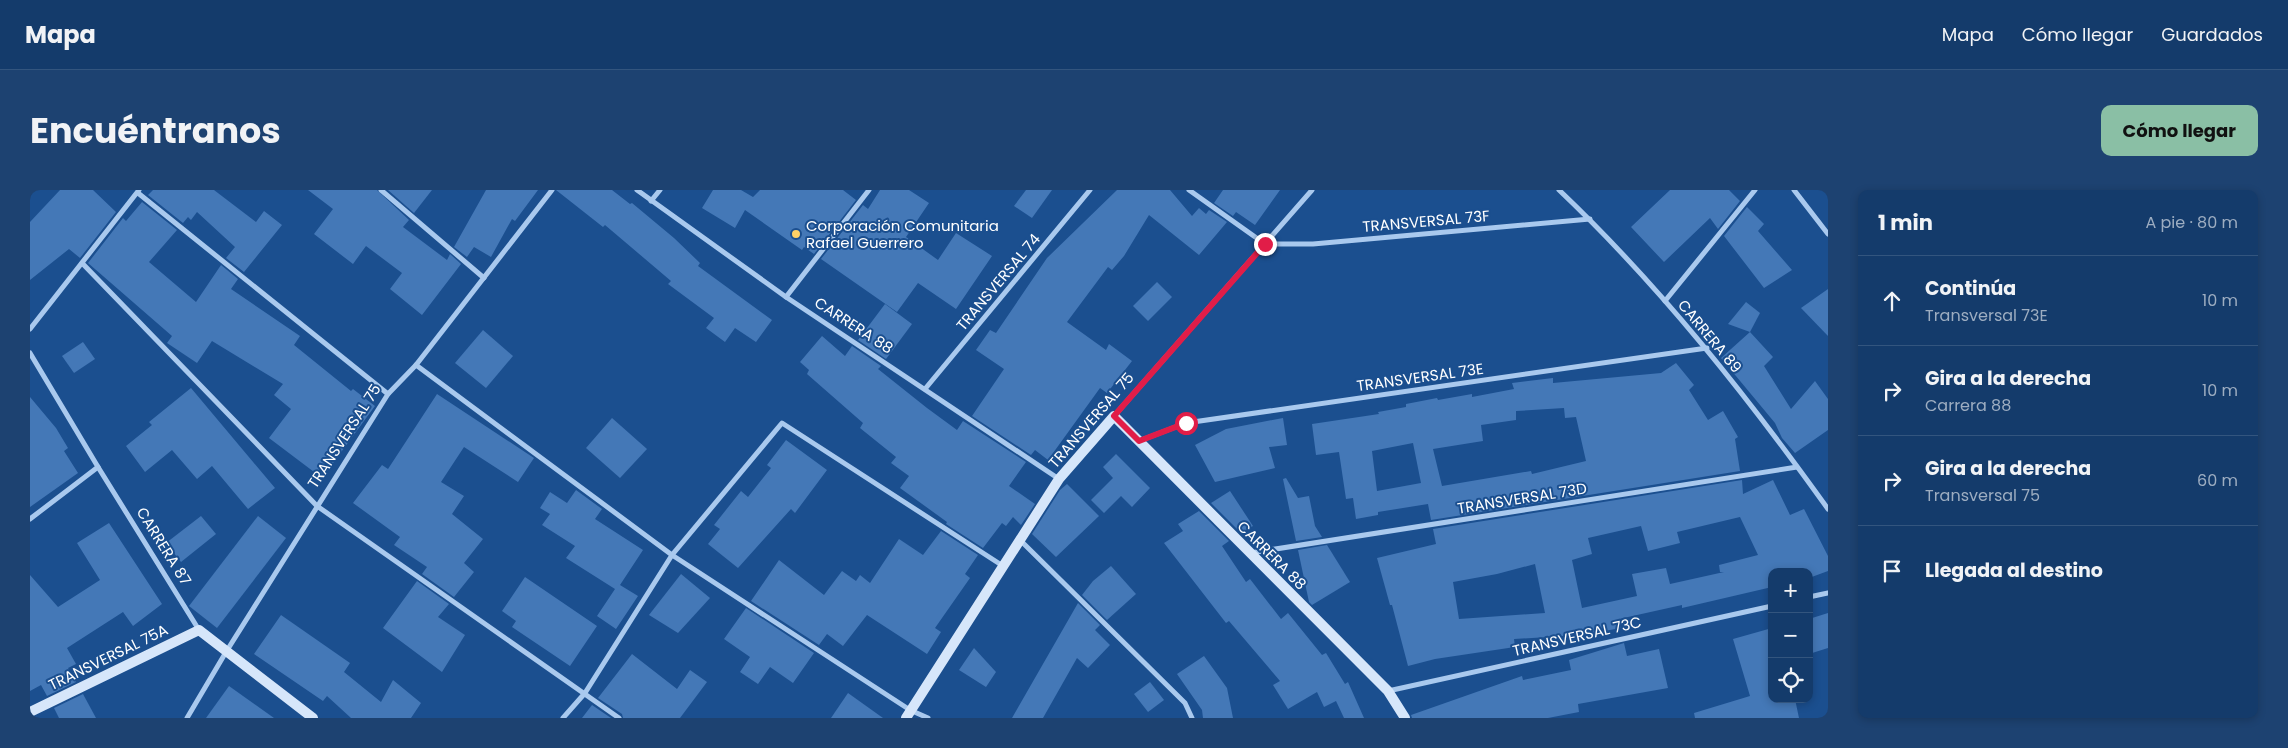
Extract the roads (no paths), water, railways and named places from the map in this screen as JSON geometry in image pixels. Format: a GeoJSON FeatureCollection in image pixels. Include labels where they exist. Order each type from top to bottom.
{"type":"FeatureCollection","features":[{"type":"Feature","properties":{"kind":"street"},"geometry":{"type":"LineString","coordinates":[[381,190],[484,278]]}},
{"type":"Feature","properties":{"kind":"street","name":"TRANSVERSAL 75"},"geometry":{"type":"LineString","coordinates":[[187,718],[226,652],[388,394],[416,365],[552,190]]}},
{"type":"Feature","properties":{"kind":"street","name":"CARRERA 88"},"geometry":{"type":"LineString","coordinates":[[637,190],[786,297],[1059,479]]}},
{"type":"Feature","properties":{"kind":"street"},"geometry":{"type":"LineString","coordinates":[[652,201],[660,190]]}},
{"type":"Feature","properties":{"kind":"street"},"geometry":{"type":"LineString","coordinates":[[786,297],[869,190]]}},
{"type":"Feature","properties":{"kind":"street","name":"TRANSVERSAL 74"},"geometry":{"type":"LineString","coordinates":[[925,389],[1090,190]]}},
{"type":"Feature","properties":{"kind":"street"},"geometry":{"type":"LineString","coordinates":[[1189,190],[1265,244]]}},
{"type":"Feature","properties":{"kind":"street","name":"TRANSVERSAL 75"},"geometry":{"type":"LineString","coordinates":[[908,714],[1059,479],[1312,190]]}},
{"type":"Feature","properties":{"kind":"street","name":"CARRERA 89"},"geometry":{"type":"LineString","coordinates":[[1559,190],[1590,219],[1707,348],[1828,509]]}},
{"type":"Feature","properties":{"kind":"street"},"geometry":{"type":"LineString","coordinates":[[1664,301],[1755,190]]}},
{"type":"Feature","properties":{"kind":"street"},"geometry":{"type":"LineString","coordinates":[[1794,190],[1828,234]]}},
{"type":"Feature","properties":{"kind":"street"},"geometry":{"type":"LineString","coordinates":[[30,328],[139,191],[388,394]]}},
{"type":"Feature","properties":{"kind":"street","name":"TRANSVERSAL 73F"},"geometry":{"type":"LineString","coordinates":[[1265,244],[1313,244],[1590,219]]}},
{"type":"Feature","properties":{"kind":"street"},"geometry":{"type":"LineString","coordinates":[[82,263],[317,506],[585,692],[619,718]]}},
{"type":"Feature","properties":{"kind":"street","name":"TRANSVERSAL 73E"},"geometry":{"type":"LineString","coordinates":[[1139,441],[1186,423],[1707,348]]}},
{"type":"Feature","properties":{"kind":"street","name":"CARRERA 87"},"geometry":{"type":"LineString","coordinates":[[30,354],[98,468],[199,630],[313,718]]}},
{"type":"Feature","properties":{"kind":"street"},"geometry":{"type":"LineString","coordinates":[[416,365],[672,555],[908,714],[928,718]]}},
{"type":"Feature","properties":{"kind":"street","name":"CARRERA 88"},"geometry":{"type":"LineString","coordinates":[[1114,416],[1388,691],[1405,718]]}},
{"type":"Feature","properties":{"kind":"street"},"geometry":{"type":"LineString","coordinates":[[563,718],[585,692],[672,555],[782,423],[1003,566]]}},
{"type":"Feature","properties":{"kind":"street","name":"TRANSVERSAL 73D"},"geometry":{"type":"LineString","coordinates":[[1250,554],[1798,467]]}},
{"type":"Feature","properties":{"kind":"street"},"geometry":{"type":"LineString","coordinates":[[30,519],[98,468]]}},
{"type":"Feature","properties":{"kind":"street"},"geometry":{"type":"LineString","coordinates":[[1020,540],[1185,703],[1192,718]]}},
{"type":"Feature","properties":{"kind":"street"},"geometry":{"type":"LineString","coordinates":[[1813,596],[1828,593]]}},
{"type":"Feature","properties":{"kind":"street","name":"TRANSVERSAL 73C"},"geometry":{"type":"LineString","coordinates":[[1388,691],[1768,607]]}},
{"type":"Feature","properties":{"kind":"street","name":"TRANSVERSAL 75A"},"geometry":{"type":"LineString","coordinates":[[33,714],[199,630]]}},
{"type":"Feature","properties":{"kind":"place","name":"Corporación Comunitaria Rafael Guerrero"},"geometry":{"type":"Point","coordinates":[796,234]}}]}
